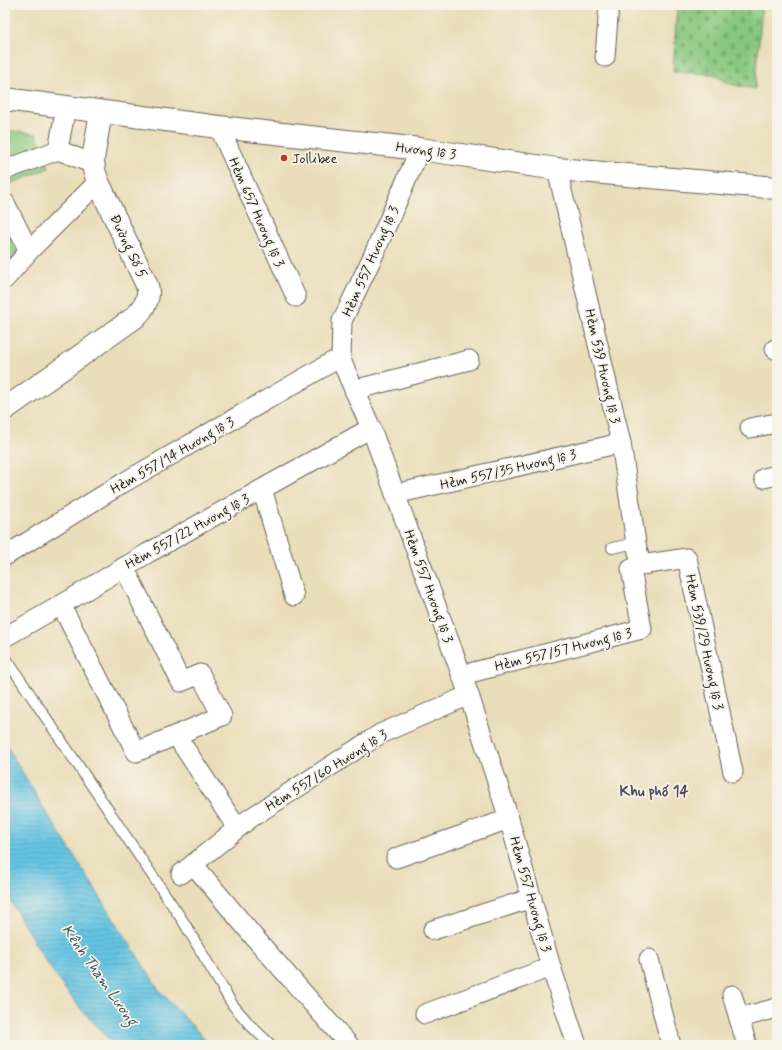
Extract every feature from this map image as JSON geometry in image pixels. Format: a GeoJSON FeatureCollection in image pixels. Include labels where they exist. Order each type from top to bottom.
{"type":"FeatureCollection","features":[{"type":"Feature","properties":{"kind":"street"},"geometry":{"type":"LineString","coordinates":[[605,57],[609,5]]}},
{"type":"Feature","properties":{"kind":"street","name":"Hương lộ 3"},"geometry":{"type":"LineString","coordinates":[[5,99],[219,127],[420,149],[558,169],[777,188]]}},
{"type":"Feature","properties":{"kind":"street"},"geometry":{"type":"LineString","coordinates":[[58,150],[71,108]]}},
{"type":"Feature","properties":{"kind":"street"},"geometry":{"type":"LineString","coordinates":[[5,279],[96,173],[101,112]]}},
{"type":"Feature","properties":{"kind":"street","name":"Hẻm 657 Hương lộ 3"},"geometry":{"type":"LineString","coordinates":[[219,127],[296,297]]}},
{"type":"Feature","properties":{"kind":"street","name":"Hẻm 557 Hương lộ 3"},"geometry":{"type":"LineString","coordinates":[[420,149],[342,321],[341,360],[371,428],[469,695],[509,819],[551,967],[575,1040]]}},
{"type":"Feature","properties":{"kind":"street"},"geometry":{"type":"LineString","coordinates":[[5,170],[58,150]]}},
{"type":"Feature","properties":{"kind":"street"},"geometry":{"type":"LineString","coordinates":[[58,150],[96,173]]}},
{"type":"Feature","properties":{"kind":"street","name":"Hẻm 539 Hương lộ 3"},"geometry":{"type":"LineString","coordinates":[[558,169],[621,443],[636,543],[641,565]]}},
{"type":"Feature","properties":{"kind":"street","name":"Đường Số 5"},"geometry":{"type":"LineString","coordinates":[[5,409],[134,318],[144,306],[148,297],[148,288],[96,173]]}},
{"type":"Feature","properties":{"kind":"street"},"geometry":{"type":"LineString","coordinates":[[5,203],[29,252]]}},
{"type":"Feature","properties":{"kind":"street","name":"Hẻm 557/14 Hương lộ 3"},"geometry":{"type":"LineString","coordinates":[[5,556],[123,483],[332,362],[341,360]]}},
{"type":"Feature","properties":{"kind":"street"},"geometry":{"type":"LineString","coordinates":[[354,390],[469,360]]}},
{"type":"Feature","properties":{"kind":"street"},"geometry":{"type":"LineString","coordinates":[[750,428],[777,423]]}},
{"type":"Feature","properties":{"kind":"street","name":"Hẻm 557/22 Hương lộ 3"},"geometry":{"type":"LineString","coordinates":[[5,636],[371,428]]}},
{"type":"Feature","properties":{"kind":"street","name":"Hẻm 557/35 Hương lộ 3"},"geometry":{"type":"LineString","coordinates":[[395,494],[621,443]]}},
{"type":"Feature","properties":{"kind":"street"},"geometry":{"type":"LineString","coordinates":[[262,489],[294,596]]}},
{"type":"Feature","properties":{"kind":"street","name":"Hẻm 539/29 Hương lộ 3"},"geometry":{"type":"LineString","coordinates":[[641,565],[687,558],[733,772]]}},
{"type":"Feature","properties":{"kind":"street","name":"Hẻm 557/57 Hương lộ 3"},"geometry":{"type":"LineString","coordinates":[[462,675],[642,629],[631,569],[641,565]]}},
{"type":"Feature","properties":{"kind":"street"},"geometry":{"type":"LineString","coordinates":[[61,605],[136,752],[222,716],[200,674],[181,682],[124,567]]}},
{"type":"Feature","properties":{"kind":"street","name":"Hẻm 557/60 Hương lộ 3"},"geometry":{"type":"LineString","coordinates":[[349,1045],[254,937],[187,869],[249,819],[380,734],[469,695]]}},
{"type":"Feature","properties":{"kind":"street"},"geometry":{"type":"LineString","coordinates":[[176,735],[237,828]]}},
{"type":"Feature","properties":{"kind":"street"},"geometry":{"type":"LineString","coordinates":[[396,858],[509,819]]}},
{"type":"Feature","properties":{"kind":"street"},"geometry":{"type":"LineString","coordinates":[[433,930],[532,898]]}},
{"type":"Feature","properties":{"kind":"street"},"geometry":{"type":"LineString","coordinates":[[649,959],[671,1045]]}},
{"type":"Feature","properties":{"kind":"street"},"geometry":{"type":"LineString","coordinates":[[425,1014],[551,967]]}},
{"type":"Feature","properties":{"kind":"street"},"geometry":{"type":"LineString","coordinates":[[732,995],[747,1045]]}},
{"type":"Feature","properties":{"kind":"street"},"geometry":{"type":"LineString","coordinates":[[739,1018],[777,1008]]}},
{"type":"Feature","properties":{"kind":"lane"},"geometry":{"type":"LineString","coordinates":[[612,548],[636,543]]}},
{"type":"Feature","properties":{"kind":"lane"},"geometry":{"type":"LineString","coordinates":[[5,657],[183,921],[232,1004],[250,1025],[272,1045]]}},
{"type":"Feature","properties":{"kind":"green space"},"geometry":{"type":"Polygon","coordinates":[[[677,5],[762,5],[755,89],[730,84],[713,74],[673,72],[677,5]]]}},
{"type":"Feature","properties":{"kind":"green space"},"geometry":{"type":"Polygon","coordinates":[[[5,130],[36,134],[49,168],[5,186],[5,130]]]}},
{"type":"Feature","properties":{"kind":"green space"},"geometry":{"type":"Polygon","coordinates":[[[5,191],[25,239],[24,244],[5,267],[5,191]]]}},
{"type":"Feature","properties":{"kind":"water","name":"Kênh Tham Lương"},"geometry":{"type":"Polygon","coordinates":[[[5,743],[43,807],[159,990],[210,1045],[114,1045],[65,989],[40,952],[5,891],[5,743]]]}},
{"type":"Feature","properties":{"kind":"place","name":"Jollibee"},"geometry":{"type":"Point","coordinates":[284,158]}},
{"type":"Feature","properties":{"kind":"district","name":"Khu phố 14"},"geometry":{"type":"Point","coordinates":[654,791]}}]}
